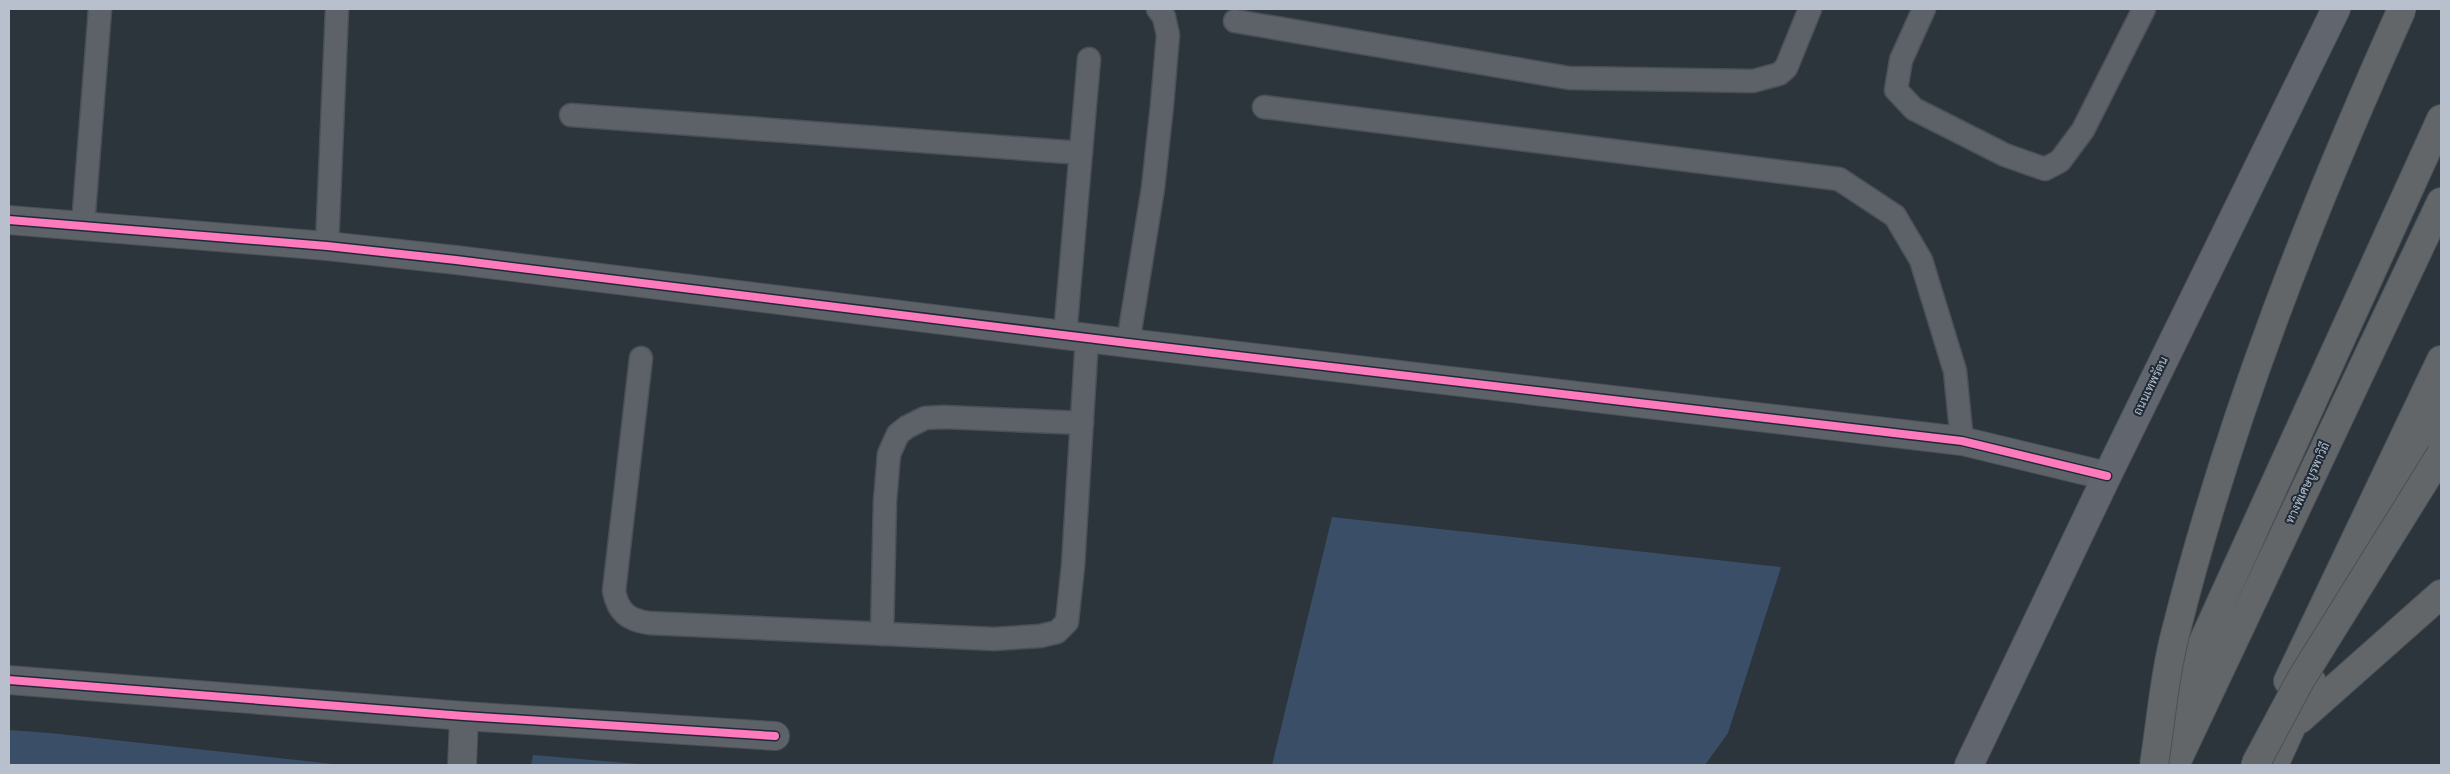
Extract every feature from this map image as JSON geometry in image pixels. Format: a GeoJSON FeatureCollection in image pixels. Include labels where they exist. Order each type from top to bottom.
{"type":"FeatureCollection","features":[{"type":"Feature","properties":{"kind":"highway"},"geometry":{"type":"LineString","coordinates":[[2154,765],[2176,629],[2221,467],[2288,276],[2402,9]]}},
{"type":"Feature","properties":{"kind":"highway"},"geometry":{"type":"LineString","coordinates":[[2147,765],[2441,119]]}},
{"type":"Feature","properties":{"kind":"highway","name":"ทางพิเศษบูรพาวิถี"},"geometry":{"type":"LineString","coordinates":[[2175,765],[2441,202]]}},
{"type":"Feature","properties":{"kind":"highway"},"geometry":{"type":"LineString","coordinates":[[2248,765],[2441,360]]}},
{"type":"Feature","properties":{"kind":"highway"},"geometry":{"type":"LineString","coordinates":[[2274,765],[2441,404]]}},
{"type":"Feature","properties":{"kind":"highway"},"geometry":{"type":"LineString","coordinates":[[2255,765],[2301,679],[2441,454]]}},
{"type":"Feature","properties":{"kind":"highway"},"geometry":{"type":"LineString","coordinates":[[2292,726],[2441,594]]}},
{"type":"Feature","properties":{"kind":"main road","name":"ถนนเทพรัตน"},"geometry":{"type":"LineString","coordinates":[[1969,765],[2107,476],[2336,9]]}},
{"type":"Feature","properties":{"kind":"street"},"geometry":{"type":"LineString","coordinates":[[9,220],[327,246],[1076,337],[1962,441],[2107,476]]}},
{"type":"Feature","properties":{"kind":"street"},"geometry":{"type":"LineString","coordinates":[[9,680],[464,716],[775,736]]}},
{"type":"Feature","properties":{"kind":"street"},"geometry":{"type":"LineString","coordinates":[[462,765],[464,716]]}},
{"type":"Feature","properties":{"kind":"lane"},"geometry":{"type":"LineString","coordinates":[[82,225],[100,9]]}},
{"type":"Feature","properties":{"kind":"lane"},"geometry":{"type":"LineString","coordinates":[[327,246],[337,9]]}},
{"type":"Feature","properties":{"kind":"lane"},"geometry":{"type":"LineString","coordinates":[[1128,343],[1153,188],[1162,105],[1168,34],[1164,17],[1158,9]]}},
{"type":"Feature","properties":{"kind":"lane"},"geometry":{"type":"LineString","coordinates":[[1235,21],[1569,78],[1753,81],[1779,74],[1786,68],[1810,9]]}},
{"type":"Feature","properties":{"kind":"lane"},"geometry":{"type":"LineString","coordinates":[[1924,9],[1901,60],[1896,90],[1914,109],[2005,155],[2045,168],[2060,161],[2084,130],[2144,9]]}},
{"type":"Feature","properties":{"kind":"lane"},"geometry":{"type":"LineString","coordinates":[[641,358],[614,580],[615,600],[622,612],[630,619],[649,623],[994,639],[1040,636],[1057,632],[1067,622],[1073,566],[1082,423],[1076,337],[1081,153],[1089,60]]}},
{"type":"Feature","properties":{"kind":"lane"},"geometry":{"type":"LineString","coordinates":[[1264,107],[1840,179],[1895,216],[1921,260],[1955,371],[1962,441]]}},
{"type":"Feature","properties":{"kind":"lane"},"geometry":{"type":"LineString","coordinates":[[571,115],[1081,153]]}},
{"type":"Feature","properties":{"kind":"lane"},"geometry":{"type":"LineString","coordinates":[[882,634],[885,501],[889,454],[898,434],[925,418],[944,416],[1082,423]]}},
{"type":"Feature","properties":{"kind":"water"},"geometry":{"type":"Polygon","coordinates":[[[1332,517],[1781,567],[1728,733],[1705,765],[1272,765],[1332,517]]]}},
{"type":"Feature","properties":{"kind":"water"},"geometry":{"type":"Polygon","coordinates":[[[9,730],[50,733],[342,765],[9,765],[9,730]]]}},
{"type":"Feature","properties":{"kind":"water"},"geometry":{"type":"Polygon","coordinates":[[[533,755],[650,765],[531,765],[533,755]]]}},
{"type":"Feature","properties":{"kind":"cycle path"},"geometry":{"type":"LineString","coordinates":[[9,220],[327,246],[456,260],[1128,343],[1962,441],[2107,476]]}},
{"type":"Feature","properties":{"kind":"cycle path"},"geometry":{"type":"LineString","coordinates":[[9,680],[464,716],[775,736]]}}]}
